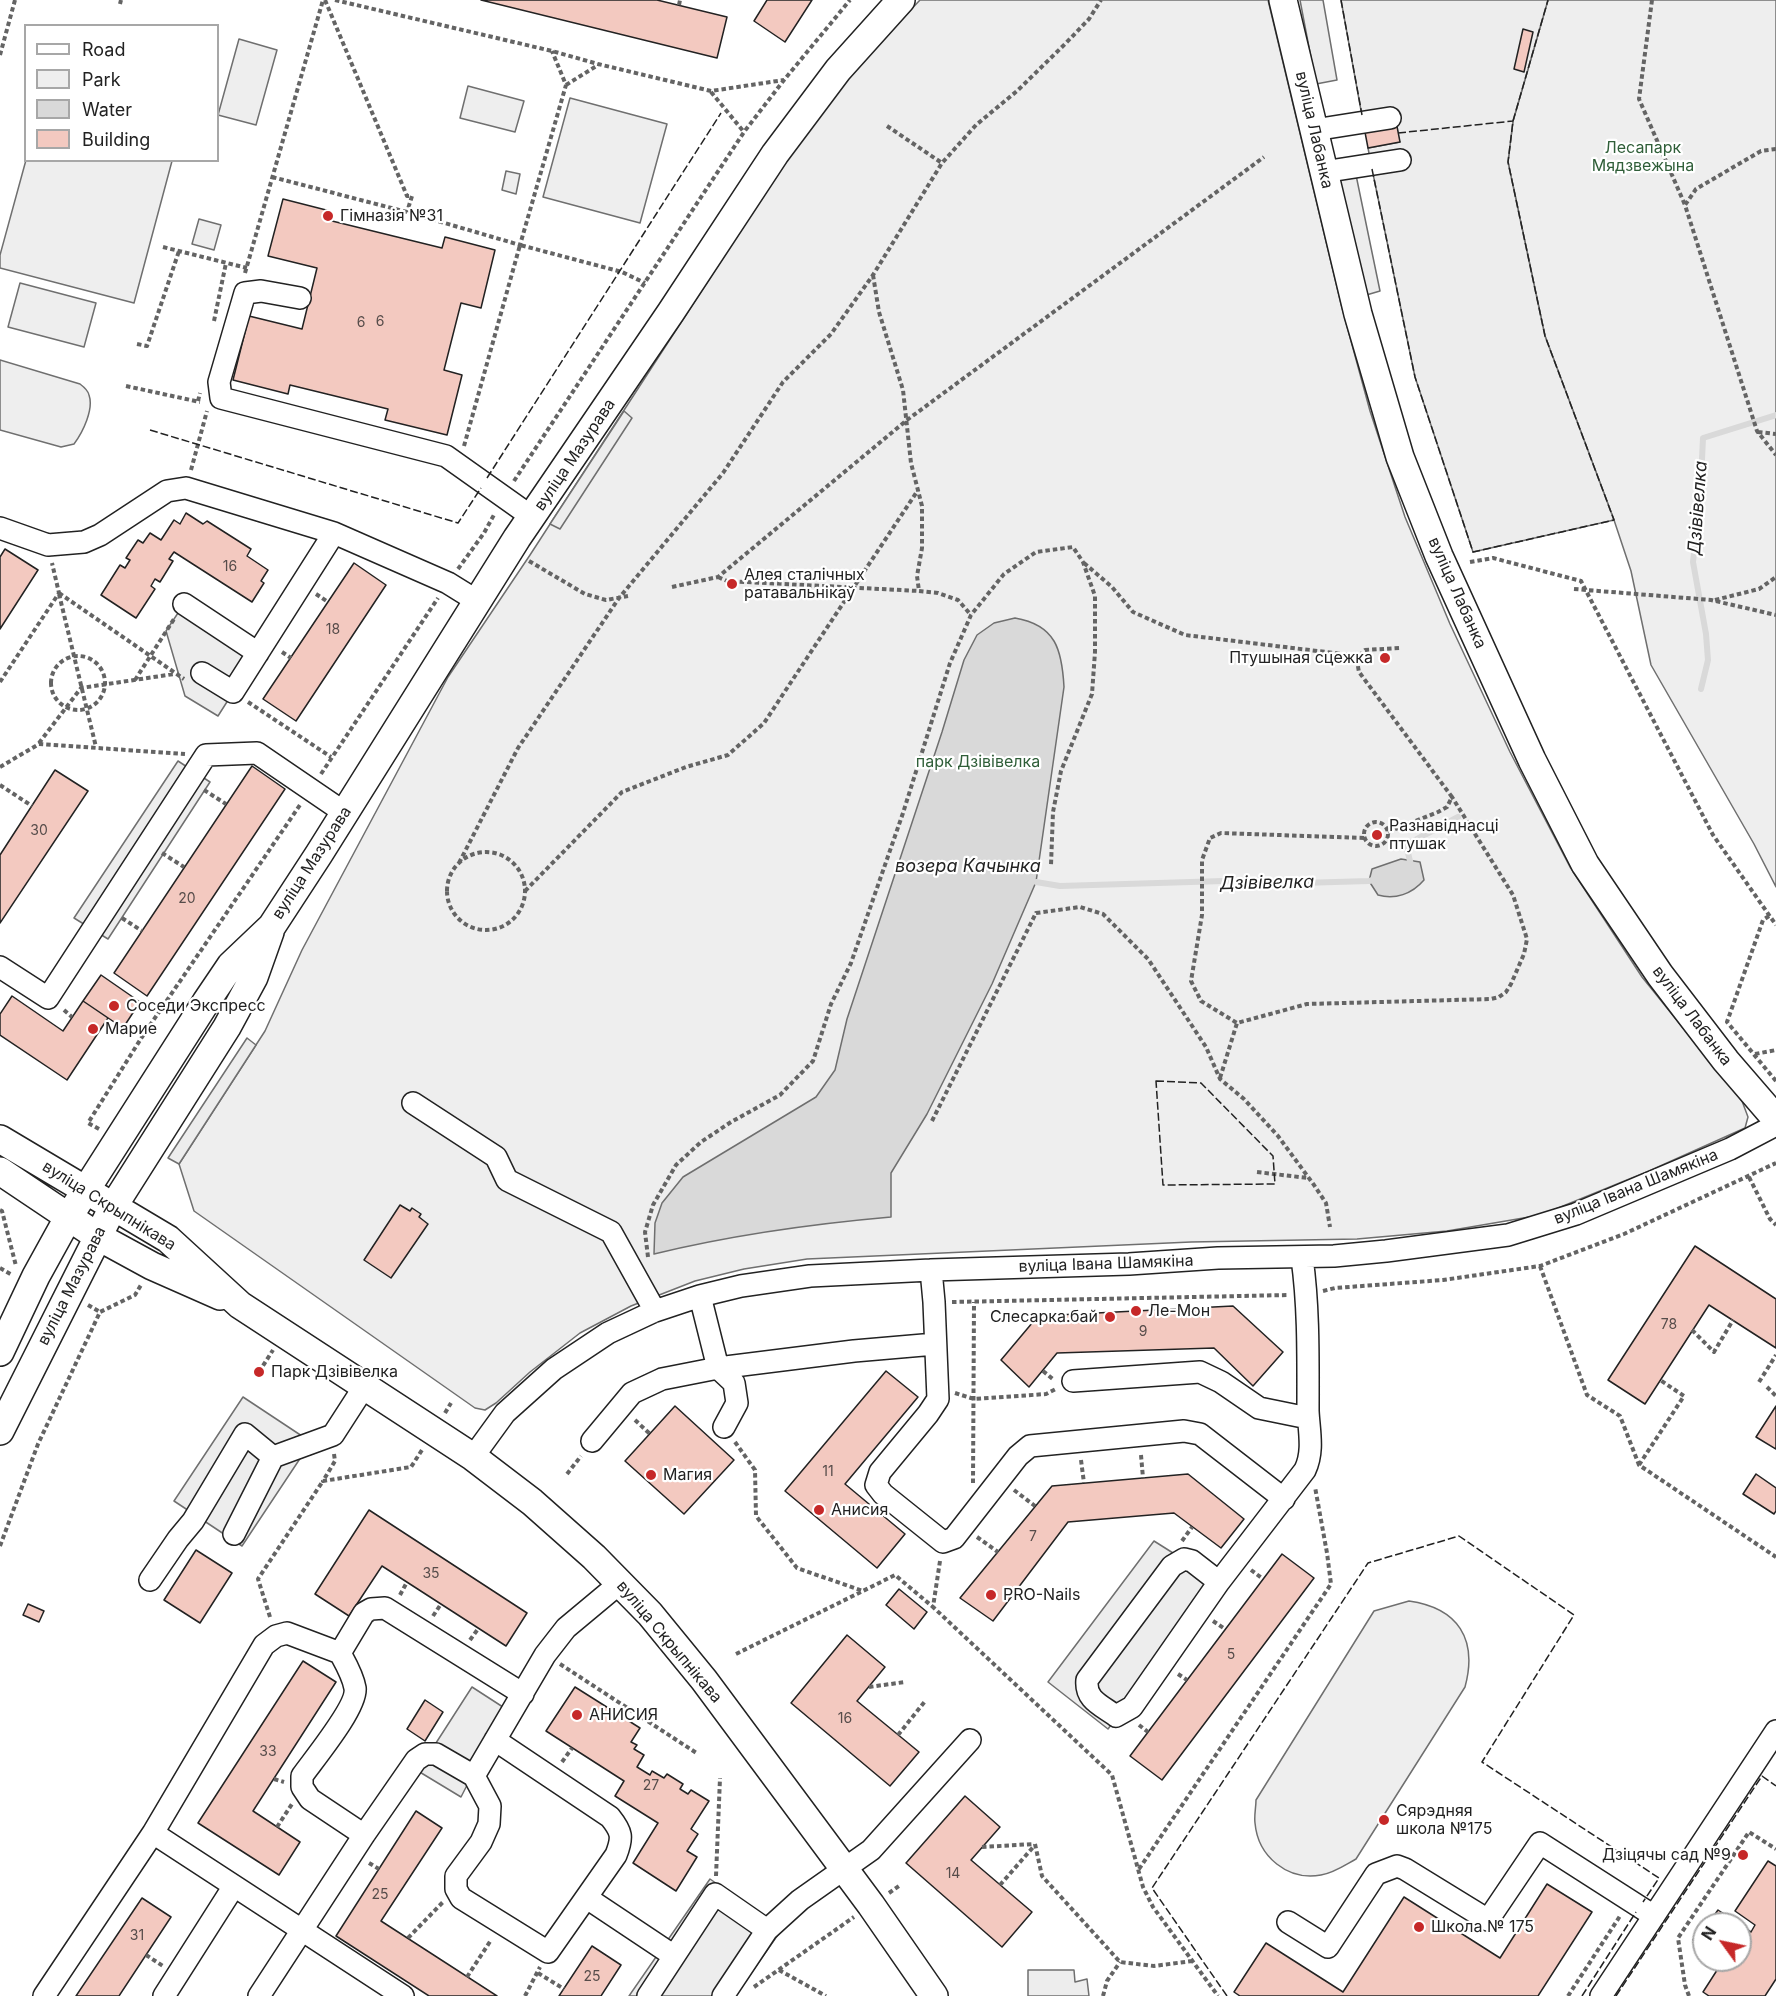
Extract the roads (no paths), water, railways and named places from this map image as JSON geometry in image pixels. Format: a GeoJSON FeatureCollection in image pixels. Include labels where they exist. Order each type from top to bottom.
{"type":"FeatureCollection","features":[{"type":"Feature","properties":{"kind":"main road","name":"вуліца Мазурава"},"geometry":{"type":"LineString","coordinates":[[0,1431],[113,1207],[227,1027],[254,977],[272,926],[510,550],[775,154],[838,70],[901,0]]}},
{"type":"Feature","properties":{"kind":"main road","name":"вуліца Лабанка"},"geometry":{"type":"LineString","coordinates":[[1283,0],[1358,314],[1400,457],[1439,556],[1532,760],[1585,864],[1660,975],[1726,1061],[1776,1119]]}},
{"type":"Feature","properties":{"kind":"main road","name":"вуліца Мазурава"},"geometry":{"type":"LineString","coordinates":[[0,1352],[36,1276],[68,1218],[231,965],[272,926]]}},
{"type":"Feature","properties":{"kind":"main road","name":"вуліца Скрыпнікава"},"geometry":{"type":"LineString","coordinates":[[0,1139],[168,1239],[240,1305],[473,1457],[532,1502],[594,1557],[650,1614],[704,1680],[871,1905],[933,1996]]}},
{"type":"Feature","properties":{"kind":"main road","name":"вуліца Скрыпнікава"},"geometry":{"type":"LineString","coordinates":[[0,1172],[97,1236],[152,1266],[240,1305]]}},
{"type":"Feature","properties":{"kind":"street"},"geometry":{"type":"LineString","coordinates":[[1314,130],[1390,118]]}},
{"type":"Feature","properties":{"kind":"street"},"geometry":{"type":"LineString","coordinates":[[1323,172],[1400,160]]}},
{"type":"Feature","properties":{"kind":"street"},"geometry":{"type":"LineString","coordinates":[[300,298],[261,291],[245,292],[219,382],[221,398],[446,456],[532,517]]}},
{"type":"Feature","properties":{"kind":"street"},"geometry":{"type":"LineString","coordinates":[[0,528],[48,545],[84,542],[100,535],[166,491],[186,488],[334,533],[448,583],[477,601]]}},
{"type":"Feature","properties":{"kind":"street"},"geometry":{"type":"LineString","coordinates":[[202,672],[232,692],[334,533]]}},
{"type":"Feature","properties":{"kind":"street"},"geometry":{"type":"LineString","coordinates":[[184,604],[258,653]]}},
{"type":"Feature","properties":{"kind":"street"},"geometry":{"type":"LineString","coordinates":[[0,967],[48,998],[206,755],[257,753],[345,813]]}},
{"type":"Feature","properties":{"kind":"street"},"geometry":{"type":"LineString","coordinates":[[413,1103],[496,1156],[507,1180],[611,1232],[655,1311]]}},
{"type":"Feature","properties":{"kind":"street","name":"вуліца Івана Шамякіна"},"geometry":{"type":"LineString","coordinates":[[473,1457],[505,1413],[554,1369],[608,1332],[655,1311],[700,1296],[741,1286],[810,1276],[1129,1264],[1218,1258],[1302,1258],[1386,1251],[1508,1235],[1576,1214],[1730,1149],[1776,1125]]}},
{"type":"Feature","properties":{"kind":"street"},"geometry":{"type":"LineString","coordinates":[[1219,1582],[1192,1561],[1184,1559],[1173,1566],[1087,1680],[1086,1690],[1090,1697],[1116,1716],[1132,1707],[1219,1582],[1284,1499],[1310,1460],[1308,1295],[1302,1258]]}},
{"type":"Feature","properties":{"kind":"street"},"geometry":{"type":"LineString","coordinates":[[931,1270],[938,1399],[880,1472],[876,1485],[883,1494],[943,1542],[954,1538],[1018,1456],[1030,1446],[1184,1431],[1200,1434],[1284,1499]]}},
{"type":"Feature","properties":{"kind":"street"},"geometry":{"type":"LineString","coordinates":[[700,1296],[718,1368],[734,1383],[737,1403],[724,1427]]}},
{"type":"Feature","properties":{"kind":"street"},"geometry":{"type":"LineString","coordinates":[[592,1441],[633,1393],[662,1379],[718,1368],[854,1351],[935,1344]]}},
{"type":"Feature","properties":{"kind":"street"},"geometry":{"type":"LineString","coordinates":[[1073,1380],[1200,1372],[1221,1382],[1259,1408],[1308,1418]]}},
{"type":"Feature","properties":{"kind":"street"},"geometry":{"type":"LineString","coordinates":[[234,1534],[273,1457],[333,1435],[364,1387]]}},
{"type":"Feature","properties":{"kind":"street"},"geometry":{"type":"LineString","coordinates":[[150,1580],[193,1521],[245,1434],[273,1457]]}},
{"type":"Feature","properties":{"kind":"street"},"geometry":{"type":"LineString","coordinates":[[474,1776],[545,1655],[566,1628],[620,1583]]}},
{"type":"Feature","properties":{"kind":"street"},"geometry":{"type":"LineString","coordinates":[[340,1653],[364,1613],[371,1609],[385,1608],[522,1694]]}},
{"type":"Feature","properties":{"kind":"street"},"geometry":{"type":"LineString","coordinates":[[44,1996],[153,1833],[264,1645],[276,1636],[287,1633],[340,1653],[351,1673],[356,1690],[351,1707],[302,1776],[302,1787],[310,1799],[364,1835]]}},
{"type":"Feature","properties":{"kind":"street"},"geometry":{"type":"LineString","coordinates":[[1601,1996],[1776,1731]]}},
{"type":"Feature","properties":{"kind":"street"},"geometry":{"type":"LineString","coordinates":[[259,1996],[364,1835],[416,1760],[425,1754],[436,1754],[474,1776],[490,1806],[489,1824],[481,1842],[456,1876],[456,1889],[461,1898],[548,1952],[616,1855],[621,1840],[619,1827],[610,1817],[495,1740]]}},
{"type":"Feature","properties":{"kind":"street"},"geometry":{"type":"LineString","coordinates":[[723,1996],[767,1930],[800,1900],[871,1850],[970,1740]]}},
{"type":"Feature","properties":{"kind":"street"},"geometry":{"type":"LineString","coordinates":[[153,1833],[393,1993]]}},
{"type":"Feature","properties":{"kind":"street"},"geometry":{"type":"LineString","coordinates":[[1288,1922],[1328,1947],[1376,1874],[1397,1866],[1488,1920],[1540,1843],[1654,1916]]}},
{"type":"Feature","properties":{"kind":"street"},"geometry":{"type":"LineString","coordinates":[[164,1996],[234,1886]]}},
{"type":"Feature","properties":{"kind":"street"},"geometry":{"type":"LineString","coordinates":[[648,1996],[715,1894],[767,1930]]}},
{"type":"Feature","properties":{"kind":"street"},"geometry":{"type":"LineString","coordinates":[[587,1898],[674,1956]]}},
{"type":"Feature","properties":{"kind":"water","name":"возера Качынка"},"geometry":{"type":"Polygon","coordinates":[[[1015,618],[1029,621],[1048,633],[1058,651],[1063,674],[1064,687],[1036,882],[992,984],[927,1114],[891,1173],[891,1217],[772,1231],[654,1254],[655,1223],[662,1203],[683,1177],[816,1097],[835,1070],[847,1019],[964,660],[977,635],[994,623],[1015,618]]]}},
{"type":"Feature","properties":{"kind":"water"},"geometry":{"type":"Polygon","coordinates":[[[1401,859],[1420,862],[1424,880],[1403,895],[1391,897],[1378,895],[1369,881],[1372,869],[1401,859]]]}},
{"type":"Feature","properties":{"kind":"waterway","name":"Дзівівелка"},"geometry":{"type":"LineString","coordinates":[[1701,689],[1708,660],[1706,634],[1693,562],[1700,502],[1703,438],[1776,415]]}},
{"type":"Feature","properties":{"kind":"waterway","name":"Дзівівелка"},"geometry":{"type":"LineString","coordinates":[[1412,869],[1406,845],[1458,817]]}},
{"type":"Feature","properties":{"kind":"waterway","name":"Дзівівелка"},"geometry":{"type":"LineString","coordinates":[[1036,882],[1060,886],[1256,880],[1301,883],[1377,879]]}},
{"type":"Feature","properties":{"kind":"place","name":"Гімназія №31"},"geometry":{"type":"Point","coordinates":[328,216]}},
{"type":"Feature","properties":{"kind":"place","name":"Алея сталічных ратавальнікаў"},"geometry":{"type":"Point","coordinates":[732,584]}},
{"type":"Feature","properties":{"kind":"place","name":"Птушыная сцежка"},"geometry":{"type":"Point","coordinates":[1385,658]}},
{"type":"Feature","properties":{"kind":"place","name":"Разнавіднасці птушак"},"geometry":{"type":"Point","coordinates":[1377,835]}},
{"type":"Feature","properties":{"kind":"place","name":"Соседи Экспресс"},"geometry":{"type":"Point","coordinates":[114,1006]}},
{"type":"Feature","properties":{"kind":"place","name":"Марие"},"geometry":{"type":"Point","coordinates":[93,1029]}},
{"type":"Feature","properties":{"kind":"place","name":"Ле-Мон"},"geometry":{"type":"Point","coordinates":[1136,1311]}},
{"type":"Feature","properties":{"kind":"place","name":"Слесарка.бай"},"geometry":{"type":"Point","coordinates":[1110,1317]}},
{"type":"Feature","properties":{"kind":"place","name":"Парк Дзівівелка"},"geometry":{"type":"Point","coordinates":[259,1372]}},
{"type":"Feature","properties":{"kind":"place","name":"Магия"},"geometry":{"type":"Point","coordinates":[651,1475]}},
{"type":"Feature","properties":{"kind":"place","name":"Анисия"},"geometry":{"type":"Point","coordinates":[819,1510]}},
{"type":"Feature","properties":{"kind":"place","name":"PRO-Nails"},"geometry":{"type":"Point","coordinates":[991,1595]}},
{"type":"Feature","properties":{"kind":"place","name":"АНИСИЯ"},"geometry":{"type":"Point","coordinates":[577,1715]}},
{"type":"Feature","properties":{"kind":"place","name":"Сярэдняя школа №175"},"geometry":{"type":"Point","coordinates":[1384,1820]}},
{"type":"Feature","properties":{"kind":"place","name":"Дзіцячы сад №9"},"geometry":{"type":"Point","coordinates":[1743,1855]}},
{"type":"Feature","properties":{"kind":"place","name":"Школа № 175"},"geometry":{"type":"Point","coordinates":[1419,1927]}},
{"type":"Feature","properties":{"kind":"park label","name":"Лесапарк Мядзвежына"},"geometry":{"type":"Point","coordinates":[1643,157]}},
{"type":"Feature","properties":{"kind":"park label","name":"парк Дзівівелка"},"geometry":{"type":"Point","coordinates":[978,762]}}]}
